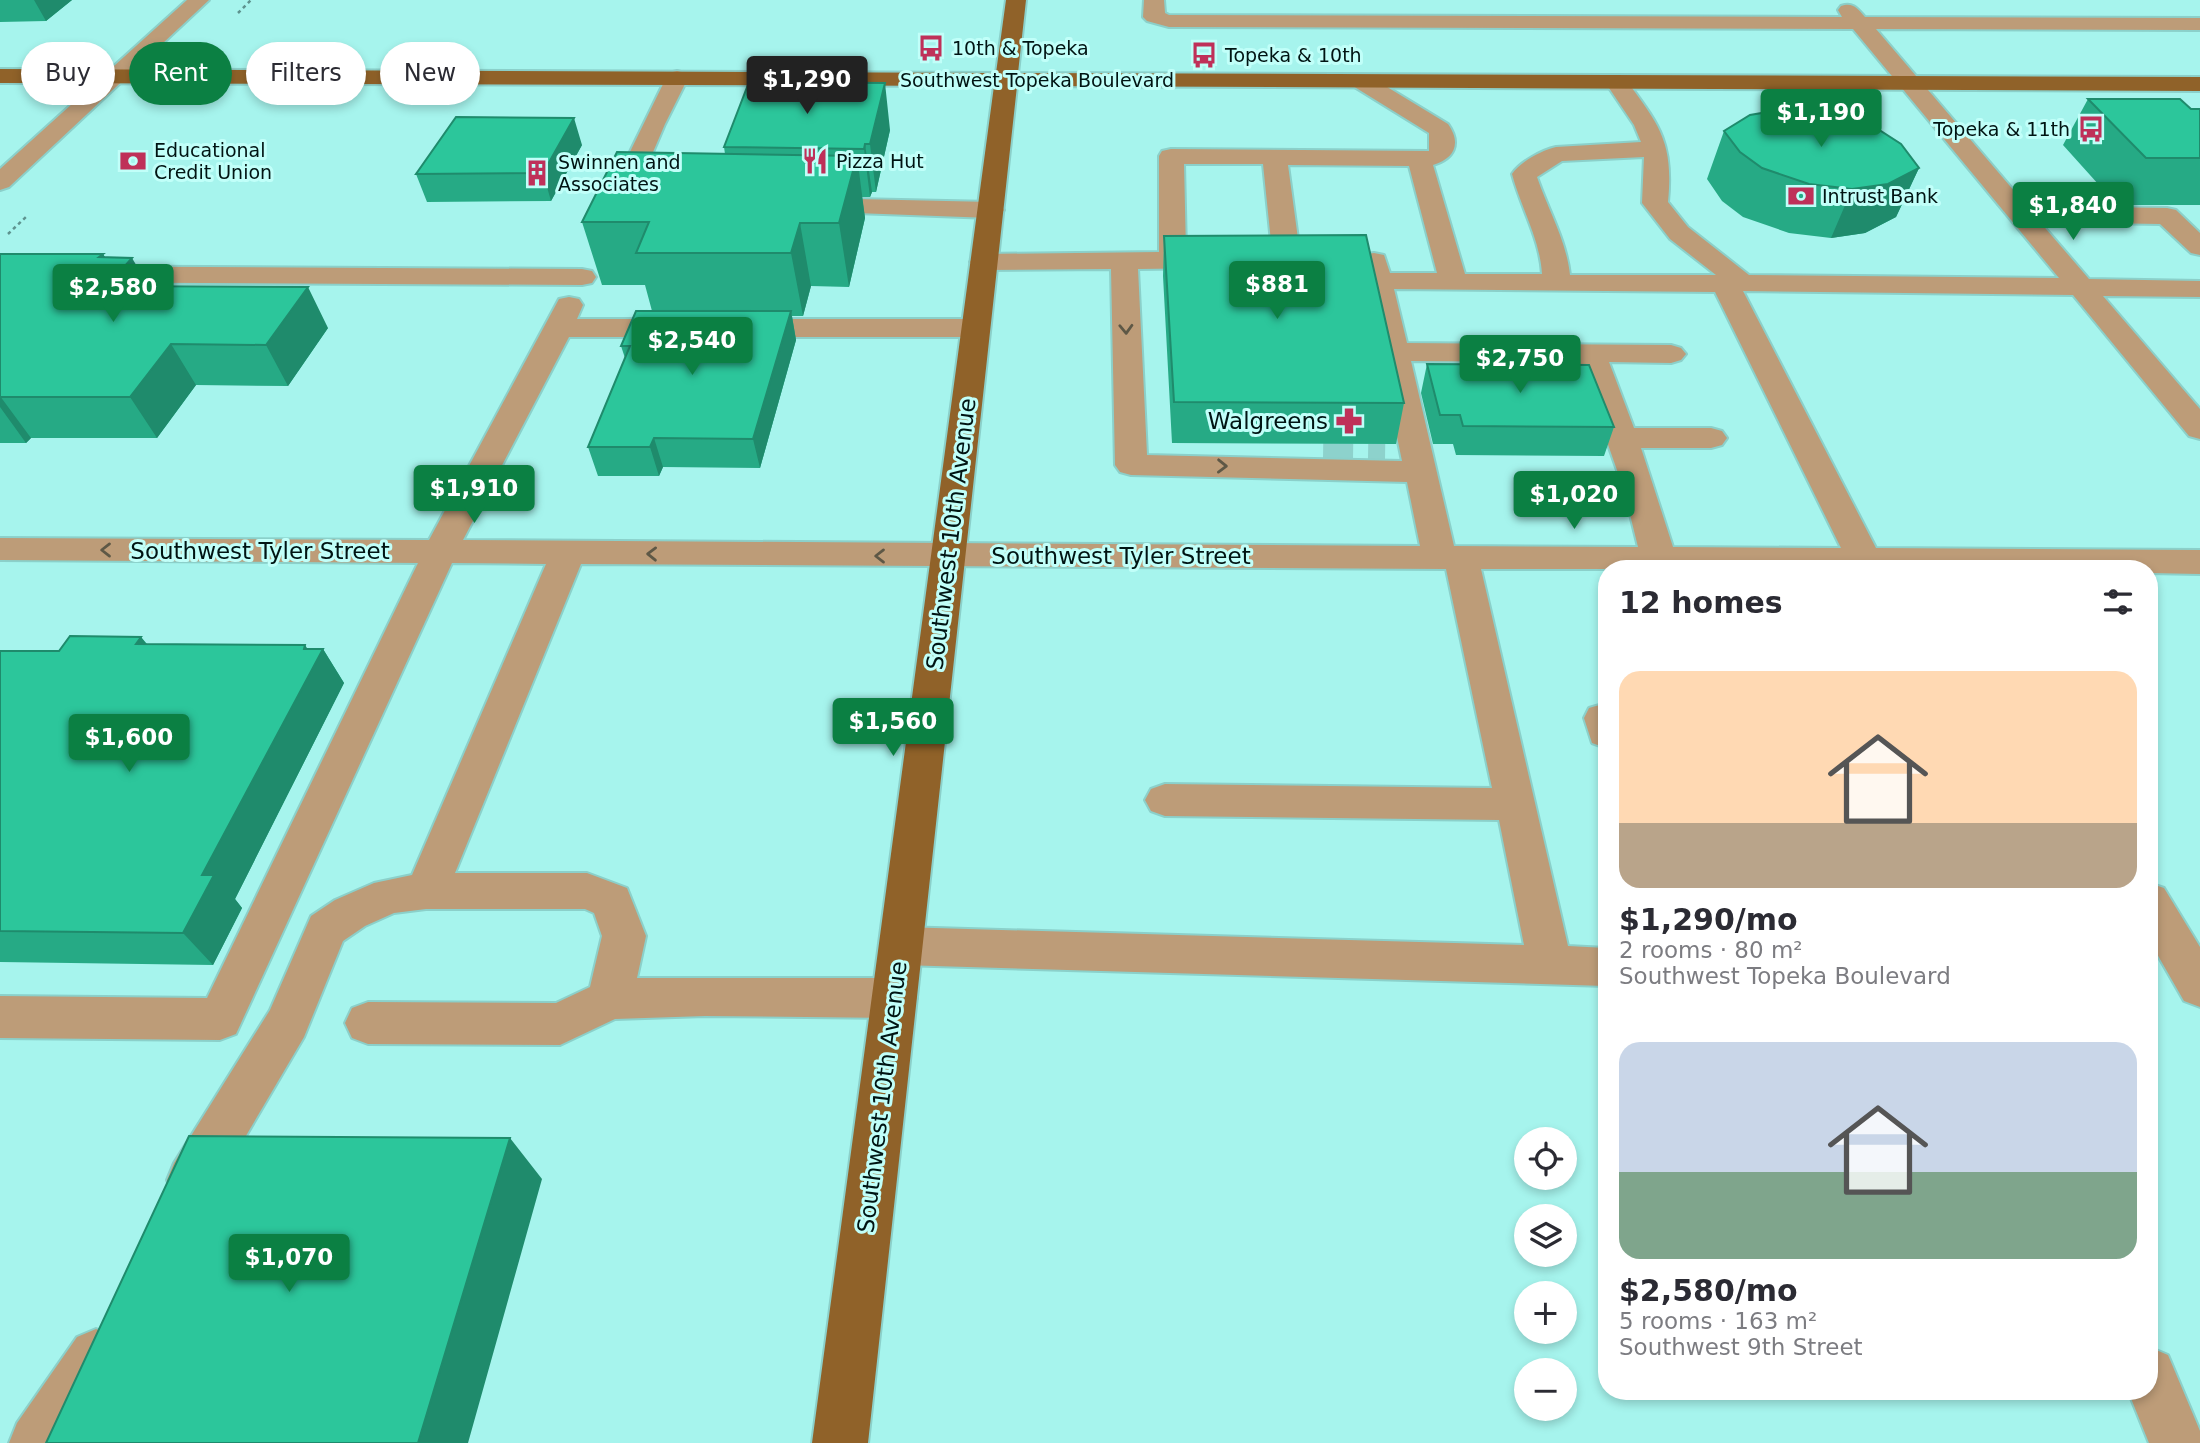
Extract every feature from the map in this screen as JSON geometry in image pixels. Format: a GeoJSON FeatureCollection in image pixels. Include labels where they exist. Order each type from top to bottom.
{"type":"FeatureCollection","features":[{"type":"Feature","properties":{"kind":"main road","name":"Southwest 10th Avenue"},"geometry":{"type":"LineString","coordinates":[[840,1443],[1016,0]]}},
{"type":"Feature","properties":{"kind":"main road","name":"Southwest Topeka Boulevard"},"geometry":{"type":"LineString","coordinates":[[0,76],[21,76]]}},
{"type":"Feature","properties":{"kind":"main road","name":"Southwest Topeka Boulevard"},"geometry":{"type":"LineString","coordinates":[[115,76],[2200,84]]}},
{"type":"Feature","properties":{"kind":"street"},"geometry":{"type":"LineString","coordinates":[[115,76],[199,0]]}},
{"type":"Feature","properties":{"kind":"street"},"geometry":{"type":"LineString","coordinates":[[1154,0],[1154,17],[1169,21],[2200,24]]}},
{"type":"Feature","properties":{"kind":"street"},"geometry":{"type":"LineString","coordinates":[[1840,0],[2200,429]]}},
{"type":"Feature","properties":{"kind":"street"},"geometry":{"type":"LineString","coordinates":[[0,1017],[220,1019],[440,552],[609,233],[653,124],[677,78]]}},
{"type":"Feature","properties":{"kind":"street"},"geometry":{"type":"LineString","coordinates":[[1173,260],[1171,156],[1419,159],[1440,155],[1443,139],[1440,129],[1361,81]]}},
{"type":"Feature","properties":{"kind":"street"},"geometry":{"type":"LineString","coordinates":[[1616,82],[1651,130],[1660,167],[1656,203],[1679,233],[1734,283],[1865,560]]}},
{"type":"Feature","properties":{"kind":"street"},"geometry":{"type":"LineString","coordinates":[[0,182],[84,105]]}},
{"type":"Feature","properties":{"kind":"street"},"geometry":{"type":"LineString","coordinates":[[1557,283],[1554,250],[1531,198],[1524,174],[1556,153],[1656,149]]}},
{"type":"Feature","properties":{"kind":"street"},"geometry":{"type":"LineString","coordinates":[[1275,157],[1287,261]]}},
{"type":"Feature","properties":{"kind":"street"},"geometry":{"type":"LineString","coordinates":[[1419,159],[1450,271]]}},
{"type":"Feature","properties":{"kind":"street"},"geometry":{"type":"LineString","coordinates":[[785,206],[991,210]]}},
{"type":"Feature","properties":{"kind":"street"},"geometry":{"type":"LineString","coordinates":[[2018,214],[2167,216],[2200,247]]}},
{"type":"Feature","properties":{"kind":"street"},"geometry":{"type":"LineString","coordinates":[[0,274],[609,233]]}},
{"type":"Feature","properties":{"kind":"street"},"geometry":{"type":"LineString","coordinates":[[1124,261],[1131,465],[1314,463],[1402,467]]}},
{"type":"Feature","properties":{"kind":"street"},"geometry":{"type":"LineString","coordinates":[[984,262],[1287,261],[1376,271],[1450,271],[1557,283],[1978,284],[2200,289]]}},
{"type":"Feature","properties":{"kind":"street"},"geometry":{"type":"LineString","coordinates":[[1376,271],[1394,352],[1402,467],[1450,558],[1516,804],[1550,965]]}},
{"type":"Feature","properties":{"kind":"street"},"geometry":{"type":"LineString","coordinates":[[559,328],[976,328]]}},
{"type":"Feature","properties":{"kind":"street"},"geometry":{"type":"LineString","coordinates":[[1394,352],[1671,354]]}},
{"type":"Feature","properties":{"kind":"street"},"geometry":{"type":"LineString","coordinates":[[1591,353],[1659,559]]}},
{"type":"Feature","properties":{"kind":"street"},"geometry":{"type":"LineString","coordinates":[[1621,438],[1711,438]]}},
{"type":"Feature","properties":{"kind":"street","name":"Southwest Tyler Street"},"geometry":{"type":"LineString","coordinates":[[0,549],[1762,560]]}},
{"type":"Feature","properties":{"kind":"street"},"geometry":{"type":"LineString","coordinates":[[426,891],[568,553]]}},
{"type":"Feature","properties":{"kind":"street","name":"Southwest Tyler Street"},"geometry":{"type":"LineString","coordinates":[[2158,562],[2200,562]]}},
{"type":"Feature","properties":{"kind":"street"},"geometry":{"type":"LineString","coordinates":[[1165,800],[1516,804]]}},
{"type":"Feature","properties":{"kind":"street"},"geometry":{"type":"LineString","coordinates":[[172,1213],[288,1022],[326,929],[350,913],[389,897],[426,891],[587,891],[612,901],[624,936],[610,999]]}},
{"type":"Feature","properties":{"kind":"street"},"geometry":{"type":"LineString","coordinates":[[2158,916],[2200,987]]}},
{"type":"Feature","properties":{"kind":"street"},"geometry":{"type":"LineString","coordinates":[[901,946],[1598,967]]}},
{"type":"Feature","properties":{"kind":"street"},"geometry":{"type":"LineString","coordinates":[[368,1023],[559,1024],[610,999],[705,996],[894,998]]}},
{"type":"Feature","properties":{"kind":"street"},"geometry":{"type":"LineString","coordinates":[[37,1443],[104,1343]]}},
{"type":"Feature","properties":{"kind":"street"},"geometry":{"type":"LineString","coordinates":[[2158,1396],[2177,1443]]}},
{"type":"Feature","properties":{"kind":"building"},"geometry":{"type":"Polygon","coordinates":[[[749,82],[885,83],[870,144],[865,144],[864,149],[724,147],[749,82]]]}},
{"type":"Feature","properties":{"kind":"building"},"geometry":{"type":"Polygon","coordinates":[[[2088,99],[2180,99],[2191,109],[2200,109],[2200,158],[2146,158],[2088,99]]]}},
{"type":"Feature","properties":{"kind":"building"},"geometry":{"type":"Polygon","coordinates":[[[1791,108],[1833,113],[1873,126],[1901,144],[1919,168],[1888,184],[1852,189],[1809,184],[1762,168],[1740,152],[1724,131],[1750,115],[1791,108]]]}},
{"type":"Feature","properties":{"kind":"building"},"geometry":{"type":"Polygon","coordinates":[[[456,117],[574,118],[543,173],[416,174],[456,117]]]}},
{"type":"Feature","properties":{"kind":"building"},"geometry":{"type":"Polygon","coordinates":[[[617,152],[857,156],[839,223],[800,223],[791,253],[636,253],[649,222],[582,222],[617,152]]]}},
{"type":"Feature","properties":{"kind":"building","name":"Walgreens"},"geometry":{"type":"Polygon","coordinates":[[[1366,235],[1404,403],[1174,402],[1164,236],[1366,235]]]}},
{"type":"Feature","properties":{"kind":"building"},"geometry":{"type":"Polygon","coordinates":[[[0,254],[103,254],[99,257],[132,258],[107,286],[308,287],[266,345],[171,344],[130,397],[0,397],[0,254]]]}},
{"type":"Feature","properties":{"kind":"building"},"geometry":{"type":"Polygon","coordinates":[[[636,311],[791,311],[753,439],[654,438],[650,447],[588,447],[630,346],[621,346],[636,311]]]}},
{"type":"Feature","properties":{"kind":"building"},"geometry":{"type":"Polygon","coordinates":[[[1427,364],[1589,365],[1614,427],[1463,426],[1460,415],[1440,415],[1427,364]]]}},
{"type":"Feature","properties":{"kind":"building"},"geometry":{"type":"Polygon","coordinates":[[[70,636],[141,637],[136,644],[305,645],[304,649],[323,649],[202,875],[214,875],[183,933],[0,931],[0,651],[59,651],[70,636]]]}},
{"type":"Feature","properties":{"kind":"building"},"geometry":{"type":"Polygon","coordinates":[[[189,1136],[510,1138],[418,1443],[46,1443],[189,1136]]]}},
{"type":"Feature","properties":{"kind":"tunnel"},"geometry":{"type":"LineString","coordinates":[[1323,458],[1385,459]]}},
{"type":"Feature","properties":{"kind":"place","name":"10th & Topeka"},"geometry":{"type":"Point","coordinates":[931,48]}},
{"type":"Feature","properties":{"kind":"place","name":"Topeka & 10th"},"geometry":{"type":"Point","coordinates":[1204,55]}},
{"type":"Feature","properties":{"kind":"place","name":"Topeka & 11th"},"geometry":{"type":"Point","coordinates":[2091,129]}},
{"type":"Feature","properties":{"kind":"place","name":"Educational Credit Union"},"geometry":{"type":"Point","coordinates":[133,161]}},
{"type":"Feature","properties":{"kind":"place","name":"Pizza Hut"},"geometry":{"type":"Point","coordinates":[815,161]}},
{"type":"Feature","properties":{"kind":"place","name":"Swinnen and Associates"},"geometry":{"type":"Point","coordinates":[537,173]}},
{"type":"Feature","properties":{"kind":"place","name":"Intrust Bank"},"geometry":{"type":"Point","coordinates":[1801,196]}},
{"type":"Feature","properties":{"kind":"place","name":"Walgreens"},"geometry":{"type":"Point","coordinates":[1349,421]}}]}
